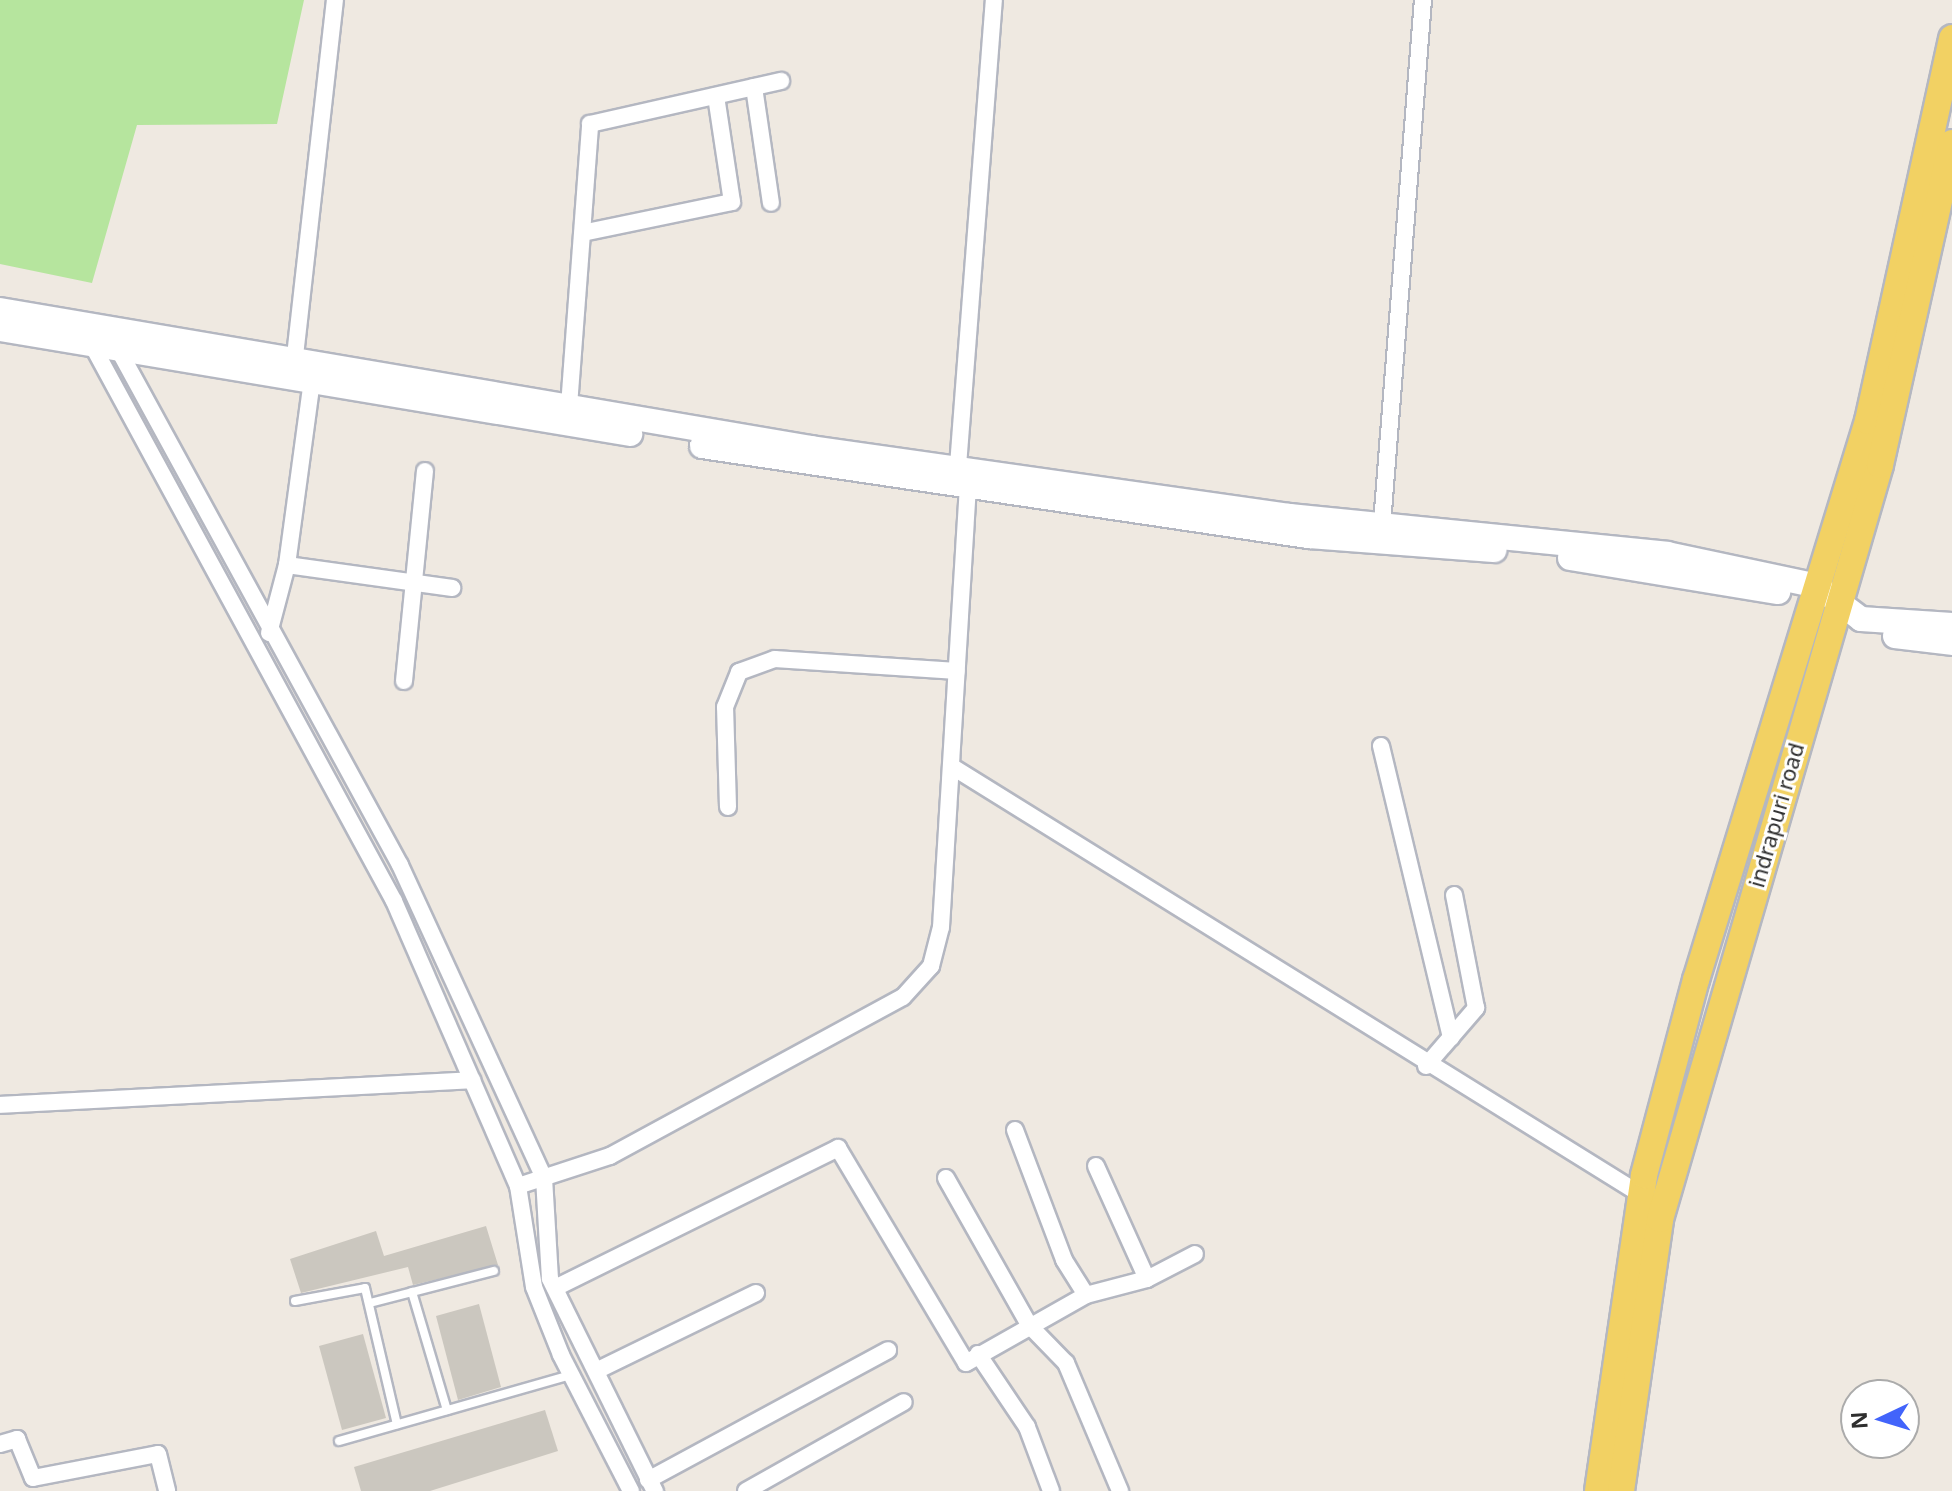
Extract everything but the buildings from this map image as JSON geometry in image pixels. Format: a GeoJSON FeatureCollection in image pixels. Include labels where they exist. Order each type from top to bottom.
{"type":"FeatureCollection","features":[{"type":"Feature","properties":{"kind":"main road"},"geometry":{"type":"LineString","coordinates":[[1824,604],[1868,421],[1952,38]]}},
{"type":"Feature","properties":{"kind":"main road","name":"indrapuri road"},"geometry":{"type":"LineString","coordinates":[[1598,1491],[1640,1194],[1696,980],[1787,693],[1880,465],[1952,143]]}},
{"type":"Feature","properties":{"kind":"main road","name":"indrapuri road"},"geometry":{"type":"LineString","coordinates":[[1621,1491],[1660,1219],[1824,604]]}},
{"type":"Feature","properties":{"kind":"street"},"geometry":{"type":"LineString","coordinates":[[262,661],[287,565],[307,364],[335,0]]}},
{"type":"Feature","properties":{"kind":"street"},"geometry":{"type":"LineString","coordinates":[[518,1186],[610,1156],[919,983],[941,927],[957,671],[963,477],[994,0]]}},
{"type":"Feature","properties":{"kind":"street"},"geometry":{"type":"LineString","coordinates":[[1382,524],[1423,0]]}},
{"type":"Feature","properties":{"kind":"street"},"geometry":{"type":"LineString","coordinates":[[569,406],[587,232],[590,124],[781,81]]}},
{"type":"Feature","properties":{"kind":"street"},"geometry":{"type":"LineString","coordinates":[[754,87],[771,203]]}},
{"type":"Feature","properties":{"kind":"street"},"geometry":{"type":"LineString","coordinates":[[587,232],[732,202],[716,96]]}},
{"type":"Feature","properties":{"kind":"street"},"geometry":{"type":"LineString","coordinates":[[0,310],[711,440],[963,477],[1308,536],[1540,554],[1824,604],[1861,619],[1952,625]]}},
{"type":"Feature","properties":{"kind":"street"},"geometry":{"type":"LineString","coordinates":[[0,329],[117,347],[307,364],[569,406],[711,440]]}},
{"type":"Feature","properties":{"kind":"street"},"geometry":{"type":"LineString","coordinates":[[91,343],[383,879],[518,1186],[534,1287],[570,1375],[631,1491]]}},
{"type":"Feature","properties":{"kind":"street"},"geometry":{"type":"LineString","coordinates":[[117,347],[400,865],[544,1178],[555,1288],[652,1485],[888,1350]]}},
{"type":"Feature","properties":{"kind":"street"},"geometry":{"type":"LineString","coordinates":[[404,681],[425,471]]}},
{"type":"Feature","properties":{"kind":"street"},"geometry":{"type":"LineString","coordinates":[[963,477],[1667,554],[1952,643]]}},
{"type":"Feature","properties":{"kind":"street"},"geometry":{"type":"LineString","coordinates":[[287,565],[452,588]]}},
{"type":"Feature","properties":{"kind":"street"},"geometry":{"type":"LineString","coordinates":[[728,807],[725,707],[739,672],[775,659],[957,671]]}},
{"type":"Feature","properties":{"kind":"street"},"geometry":{"type":"LineString","coordinates":[[1381,746],[1451,1038]]}},
{"type":"Feature","properties":{"kind":"street"},"geometry":{"type":"LineString","coordinates":[[951,766],[1426,1066],[1640,1194]]}},
{"type":"Feature","properties":{"kind":"street"},"geometry":{"type":"LineString","coordinates":[[1426,1066],[1476,1008],[1454,895]]}},
{"type":"Feature","properties":{"kind":"street"},"geometry":{"type":"LineString","coordinates":[[0,1105],[472,1080]]}},
{"type":"Feature","properties":{"kind":"street"},"geometry":{"type":"LineString","coordinates":[[1015,1130],[1064,1260],[1086,1295]]}},
{"type":"Feature","properties":{"kind":"street"},"geometry":{"type":"LineString","coordinates":[[555,1288],[838,1148],[966,1363],[1086,1295],[1147,1279],[1195,1254]]}},
{"type":"Feature","properties":{"kind":"street"},"geometry":{"type":"LineString","coordinates":[[1096,1166],[1147,1279]]}},
{"type":"Feature","properties":{"kind":"street"},"geometry":{"type":"LineString","coordinates":[[946,1178],[1029,1325],[1066,1363],[1120,1491]]}},
{"type":"Feature","properties":{"kind":"street"},"geometry":{"type":"LineString","coordinates":[[596,1371],[756,1293]]}},
{"type":"Feature","properties":{"kind":"street"},"geometry":{"type":"LineString","coordinates":[[978,1354],[1027,1427],[1051,1491]]}},
{"type":"Feature","properties":{"kind":"street"},"geometry":{"type":"LineString","coordinates":[[746,1491],[904,1402]]}},
{"type":"Feature","properties":{"kind":"street"},"geometry":{"type":"LineString","coordinates":[[0,1444],[17,1439],[34,1484],[158,1454],[167,1491]]}},
{"type":"Feature","properties":{"kind":"lane"},"geometry":{"type":"LineString","coordinates":[[370,1303],[494,1271]]}},
{"type":"Feature","properties":{"kind":"lane"},"geometry":{"type":"LineString","coordinates":[[295,1301],[361,1286],[370,1303],[397,1424]]}},
{"type":"Feature","properties":{"kind":"lane"},"geometry":{"type":"LineString","coordinates":[[412,1292],[447,1410]]}},
{"type":"Feature","properties":{"kind":"lane"},"geometry":{"type":"LineString","coordinates":[[339,1441],[570,1375]]}},
{"type":"Feature","properties":{"kind":"green space"},"geometry":{"type":"Polygon","coordinates":[[[0,0],[304,0],[277,124],[137,125],[92,283],[0,264],[0,0]]]}}]}
